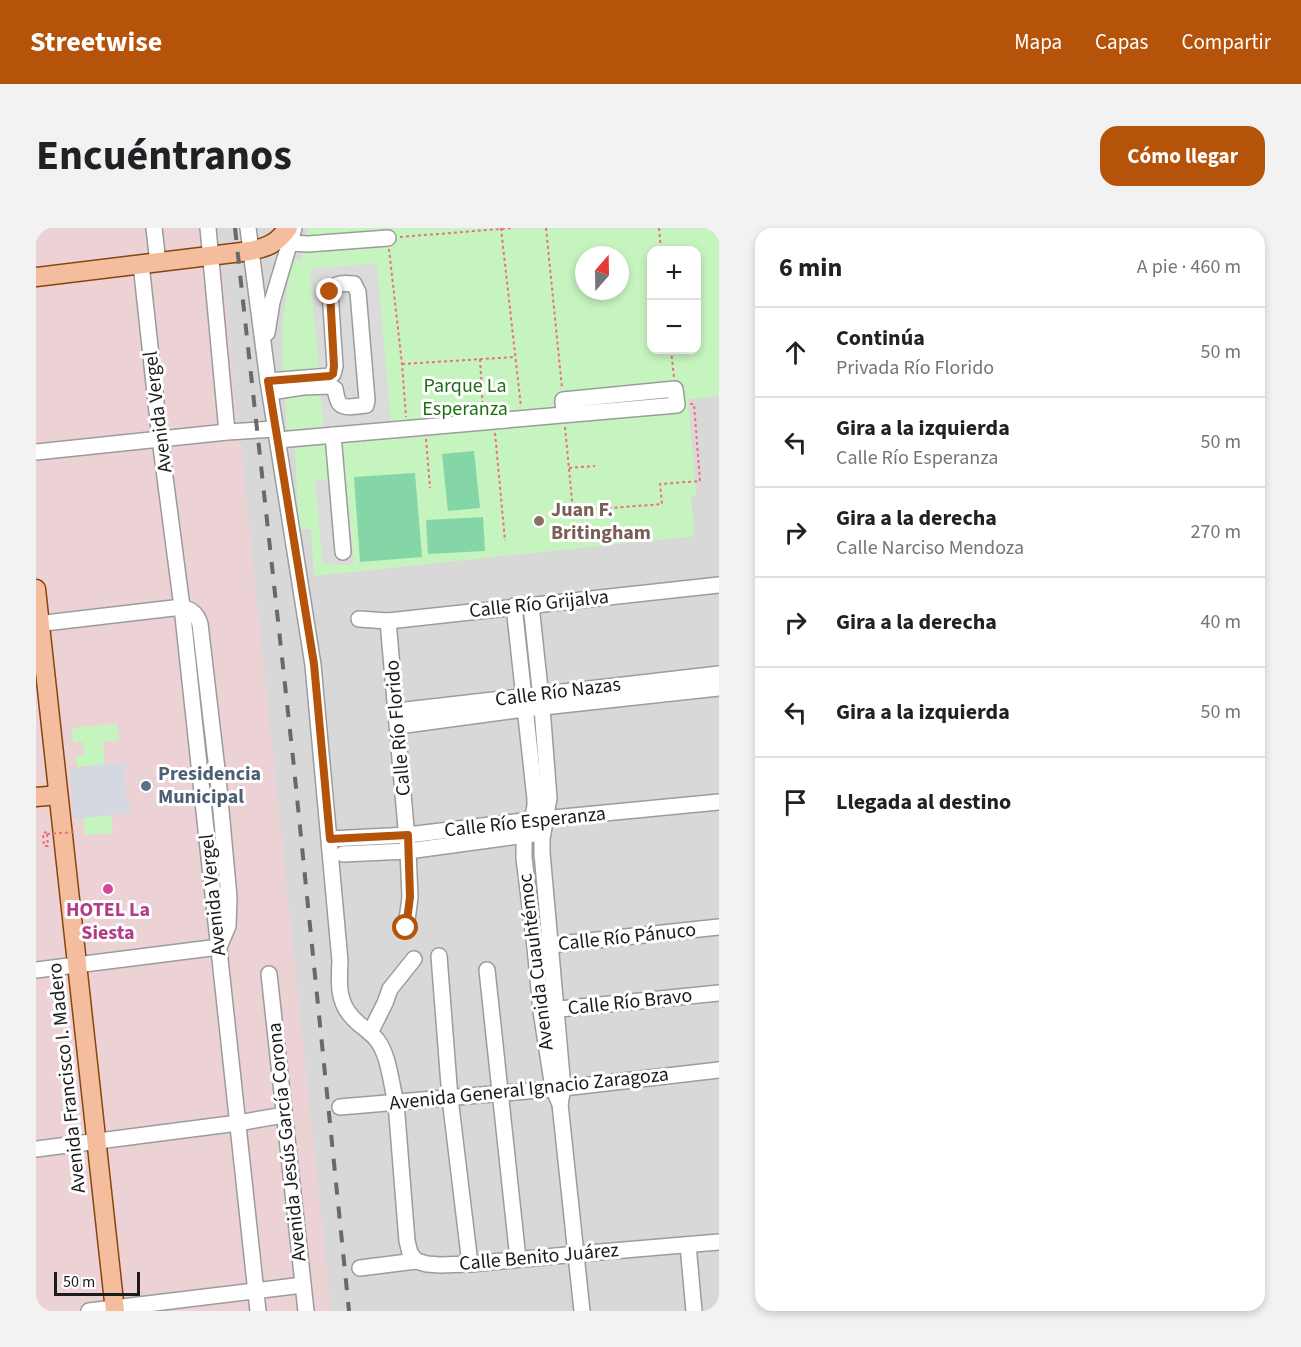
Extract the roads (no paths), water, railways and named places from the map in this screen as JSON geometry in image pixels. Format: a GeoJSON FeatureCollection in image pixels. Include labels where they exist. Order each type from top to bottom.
{"type":"FeatureCollection","features":[{"type":"Feature","properties":{"kind":"main road"},"geometry":{"type":"LineString","coordinates":[[36,277],[250,250],[266,247],[290,233]]}},
{"type":"Feature","properties":{"kind":"main road","name":"Avenida Francisco I. Madero"},"geometry":{"type":"LineString","coordinates":[[36,589],[38,624],[115,1310]]}},
{"type":"Feature","properties":{"kind":"main road"},"geometry":{"type":"LineString","coordinates":[[36,797],[58,795]]}},
{"type":"Feature","properties":{"kind":"street","name":"Avenida Vergel"},"geometry":{"type":"LineString","coordinates":[[154,228],[150,263],[160,439],[182,607],[258,1311]]}},
{"type":"Feature","properties":{"kind":"street"},"geometry":{"type":"LineString","coordinates":[[208,228],[227,432]]}},
{"type":"Feature","properties":{"kind":"street"},"geometry":{"type":"LineString","coordinates":[[248,228],[269,386],[314,664],[340,961],[341,999],[345,1009],[352,1017],[378,1041],[388,1063],[390,1083],[396,1103],[406,1241],[416,1262]]}},
{"type":"Feature","properties":{"kind":"street"},"geometry":{"type":"LineString","coordinates":[[264,351],[272,302],[290,233],[308,244],[388,238]]}},
{"type":"Feature","properties":{"kind":"street"},"geometry":{"type":"LineString","coordinates":[[338,284],[354,284],[359,303],[368,400],[366,405],[342,406],[335,389],[330,386],[269,386],[333,374],[330,292],[338,284]]}},
{"type":"Feature","properties":{"kind":"street"},"geometry":{"type":"LineString","coordinates":[[36,452],[227,432],[333,435],[407,429],[522,418],[563,407],[677,405],[675,388]]}},
{"type":"Feature","properties":{"kind":"street"},"geometry":{"type":"LineString","coordinates":[[333,435],[343,552]]}},
{"type":"Feature","properties":{"kind":"street","name":"Calle Río Grijalva"},"geometry":{"type":"LineString","coordinates":[[359,619],[388,621],[719,585]]}},
{"type":"Feature","properties":{"kind":"street"},"geometry":{"type":"LineString","coordinates":[[531,605],[549,798],[540,824]]}},
{"type":"Feature","properties":{"kind":"street"},"geometry":{"type":"LineString","coordinates":[[514,606],[535,806],[540,824]]}},
{"type":"Feature","properties":{"kind":"street"},"geometry":{"type":"LineString","coordinates":[[38,624],[182,607]]}},
{"type":"Feature","properties":{"kind":"street","name":"Calle Río Florido"},"geometry":{"type":"LineString","coordinates":[[388,621],[408,843],[410,897],[406,928]]}},
{"type":"Feature","properties":{"kind":"street","name":"Calle Río Nazas"},"geometry":{"type":"LineString","coordinates":[[541,701],[719,674]]}},
{"type":"Feature","properties":{"kind":"street","name":"Calle Río Nazas"},"geometry":{"type":"LineString","coordinates":[[397,719],[524,702],[719,688]]}},
{"type":"Feature","properties":{"kind":"street","name":"Calle Río Esperanza"},"geometry":{"type":"LineString","coordinates":[[343,854],[540,824],[719,802]]}},
{"type":"Feature","properties":{"kind":"street","name":"Avenida Cuauhtémoc"},"geometry":{"type":"LineString","coordinates":[[540,824],[524,835],[524,858],[541,1011],[558,1088],[582,1311]]}},
{"type":"Feature","properties":{"kind":"street","name":"Avenida Cuauhtémoc"},"geometry":{"type":"LineString","coordinates":[[540,824],[557,1009],[558,1088]]}},
{"type":"Feature","properties":{"kind":"street","name":"Calle Río Esperanza"},"geometry":{"type":"LineString","coordinates":[[330,839],[408,843],[524,835]]}},
{"type":"Feature","properties":{"kind":"street","name":"Calle Río Pánuco"},"geometry":{"type":"LineString","coordinates":[[535,947],[719,927]]}},
{"type":"Feature","properties":{"kind":"street"},"geometry":{"type":"LineString","coordinates":[[36,970],[219,947]]}},
{"type":"Feature","properties":{"kind":"street"},"geometry":{"type":"LineString","coordinates":[[439,956],[450,1098],[470,1264]]}},
{"type":"Feature","properties":{"kind":"street"},"geometry":{"type":"LineString","coordinates":[[370,1033],[390,989],[414,959]]}},
{"type":"Feature","properties":{"kind":"street"},"geometry":{"type":"LineString","coordinates":[[487,970],[518,1259]]}},
{"type":"Feature","properties":{"kind":"street","name":"Avenida Jesús García Corona"},"geometry":{"type":"LineString","coordinates":[[269,974],[306,1311]]}},
{"type":"Feature","properties":{"kind":"street","name":"Calle Río Bravo"},"geometry":{"type":"LineString","coordinates":[[541,1011],[719,993]]}},
{"type":"Feature","properties":{"kind":"street","name":"Avenida General Ignacio Zaragoza"},"geometry":{"type":"LineString","coordinates":[[340,1107],[500,1094],[719,1070]]}},
{"type":"Feature","properties":{"kind":"street"},"geometry":{"type":"LineString","coordinates":[[36,1149],[284,1115]]}},
{"type":"Feature","properties":{"kind":"street","name":"Calle Benito Juárez"},"geometry":{"type":"LineString","coordinates":[[360,1268],[416,1262],[440,1266],[470,1264],[719,1242]]}},
{"type":"Feature","properties":{"kind":"street"},"geometry":{"type":"LineString","coordinates":[[688,1245],[694,1311]]}},
{"type":"Feature","properties":{"kind":"street"},"geometry":{"type":"LineString","coordinates":[[89,1311],[115,1310],[303,1285]]}},
{"type":"Feature","properties":{"kind":"railway"},"geometry":{"type":"LineString","coordinates":[[235,228],[293,758],[349,1311]]}},
{"type":"Feature","properties":{"kind":"place","name":"Juan F. Britingham"},"geometry":{"type":"Point","coordinates":[539,521]}},
{"type":"Feature","properties":{"kind":"place","name":"Presidencia Municipal"},"geometry":{"type":"Point","coordinates":[146,786]}},
{"type":"Feature","properties":{"kind":"place","name":"HOTEL La Siesta"},"geometry":{"type":"Point","coordinates":[108,889]}},
{"type":"Feature","properties":{"kind":"park label","name":"Parque La Esperanza"},"geometry":{"type":"Point","coordinates":[465,398]}}]}
